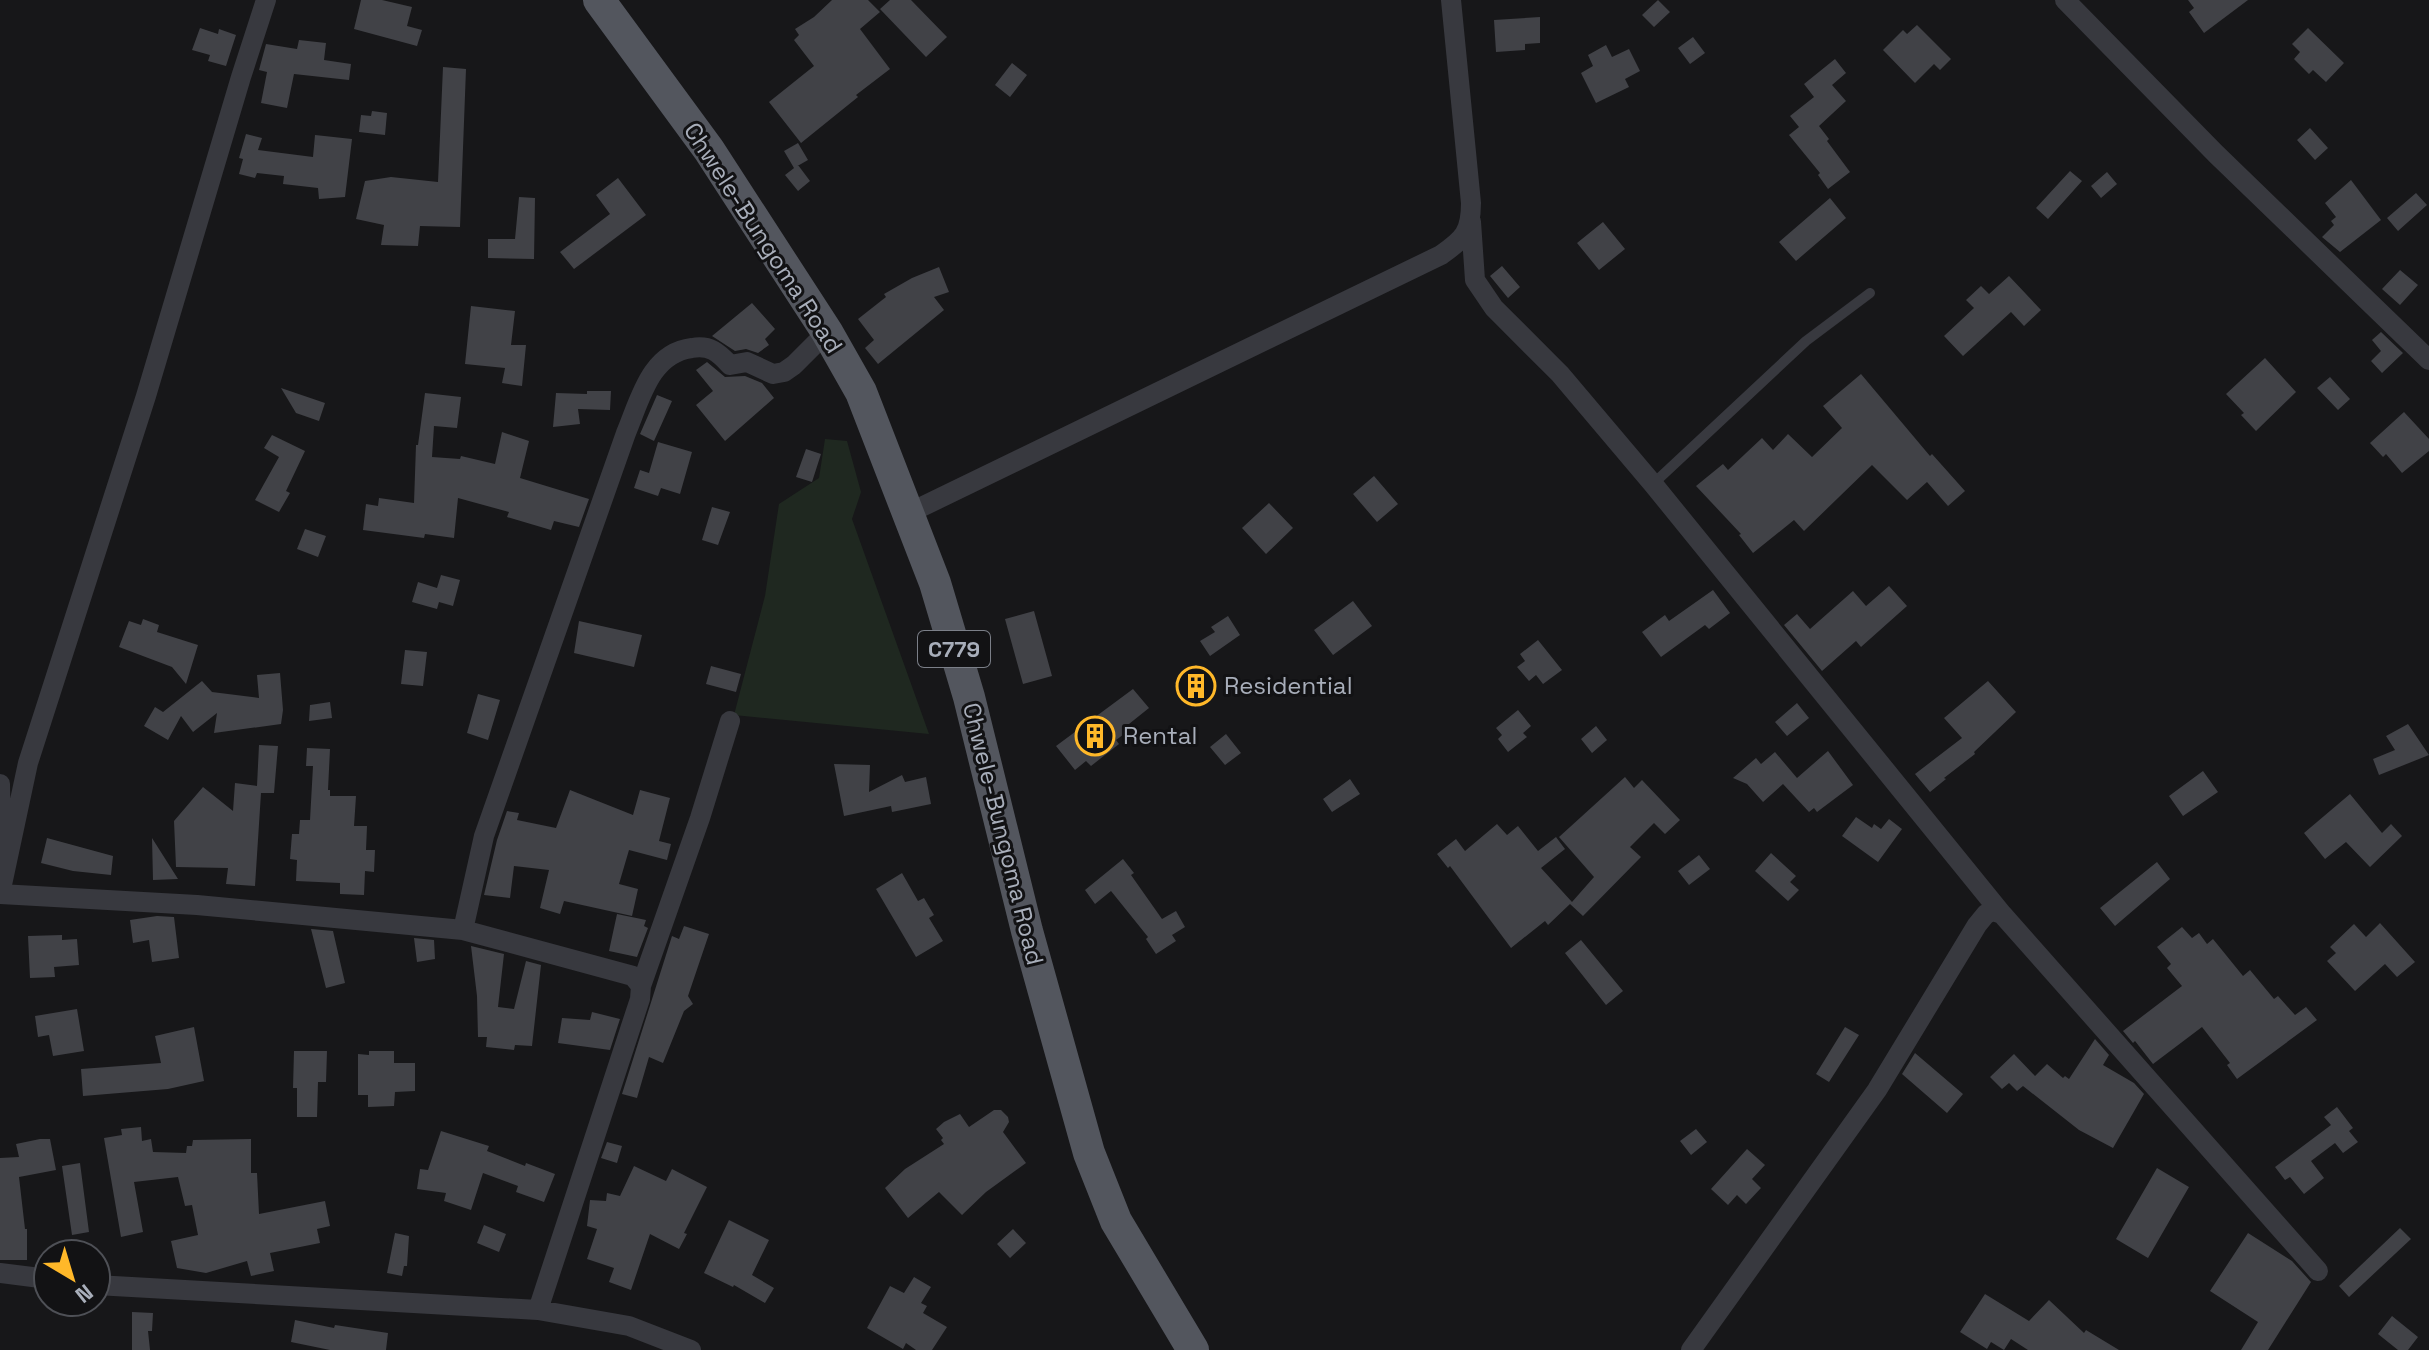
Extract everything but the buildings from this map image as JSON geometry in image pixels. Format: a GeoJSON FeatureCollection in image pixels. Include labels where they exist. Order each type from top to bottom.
{"type":"FeatureCollection","features":[{"type":"Feature","properties":{"kind":"main road","name":"Chwele-Bungoma Road"},"geometry":{"type":"LineString","coordinates":[[599,0],[709,150],[827,332],[861,392],[935,583],[969,697],[1027,931],[1089,1153],[1116,1221],[1193,1350]]}},
{"type":"Feature","properties":{"kind":"street"},"geometry":{"type":"LineString","coordinates":[[0,894],[28,763],[146,396],[266,0]]}},
{"type":"Feature","properties":{"kind":"street"},"geometry":{"type":"LineString","coordinates":[[1451,0],[1471,203],[1475,280],[1494,308],[1560,374],[1653,484],[2002,914],[2318,1271]]}},
{"type":"Feature","properties":{"kind":"street"},"geometry":{"type":"LineString","coordinates":[[2065,0],[2216,154],[2429,360]]}},
{"type":"Feature","properties":{"kind":"street"},"geometry":{"type":"LineString","coordinates":[[909,513],[1441,255],[1457,244],[1471,222]]}},
{"type":"Feature","properties":{"kind":"street"},"geometry":{"type":"LineString","coordinates":[[463,930],[484,836],[626,433],[650,378],[669,354],[705,346],[717,352],[730,365],[747,362],[773,374],[784,372],[827,332]]}},
{"type":"Feature","properties":{"kind":"street"},"geometry":{"type":"LineString","coordinates":[[538,1310],[640,999],[641,986],[700,818],[730,721]]}},
{"type":"Feature","properties":{"kind":"street"},"geometry":{"type":"LineString","coordinates":[[0,784],[0,894]]}},
{"type":"Feature","properties":{"kind":"street"},"geometry":{"type":"LineString","coordinates":[[0,894],[197,905],[463,930],[627,973],[641,986]]}},
{"type":"Feature","properties":{"kind":"street"},"geometry":{"type":"LineString","coordinates":[[1691,1350],[1877,1090],[1977,925],[1986,914],[1993,911],[2002,914]]}},
{"type":"Feature","properties":{"kind":"street"},"geometry":{"type":"LineString","coordinates":[[0,1273],[32,1277]]}},
{"type":"Feature","properties":{"kind":"street"},"geometry":{"type":"LineString","coordinates":[[112,1286],[538,1310],[629,1326],[691,1350]]}},
{"type":"Feature","properties":{"kind":"lane"},"geometry":{"type":"LineString","coordinates":[[1653,484],[1806,341],[1870,293]]}},
{"type":"Feature","properties":{"kind":"shaded area"},"geometry":{"type":"Polygon","coordinates":[[[825,439],[847,441],[861,492],[852,519],[929,734],[734,715],[765,596],[779,504],[819,478],[825,439]]]}},
{"type":"Feature","properties":{"kind":"place","name":"Residential"},"geometry":{"type":"Point","coordinates":[1196,686]}},
{"type":"Feature","properties":{"kind":"place","name":"Rental"},"geometry":{"type":"Point","coordinates":[1095,736]}}]}
